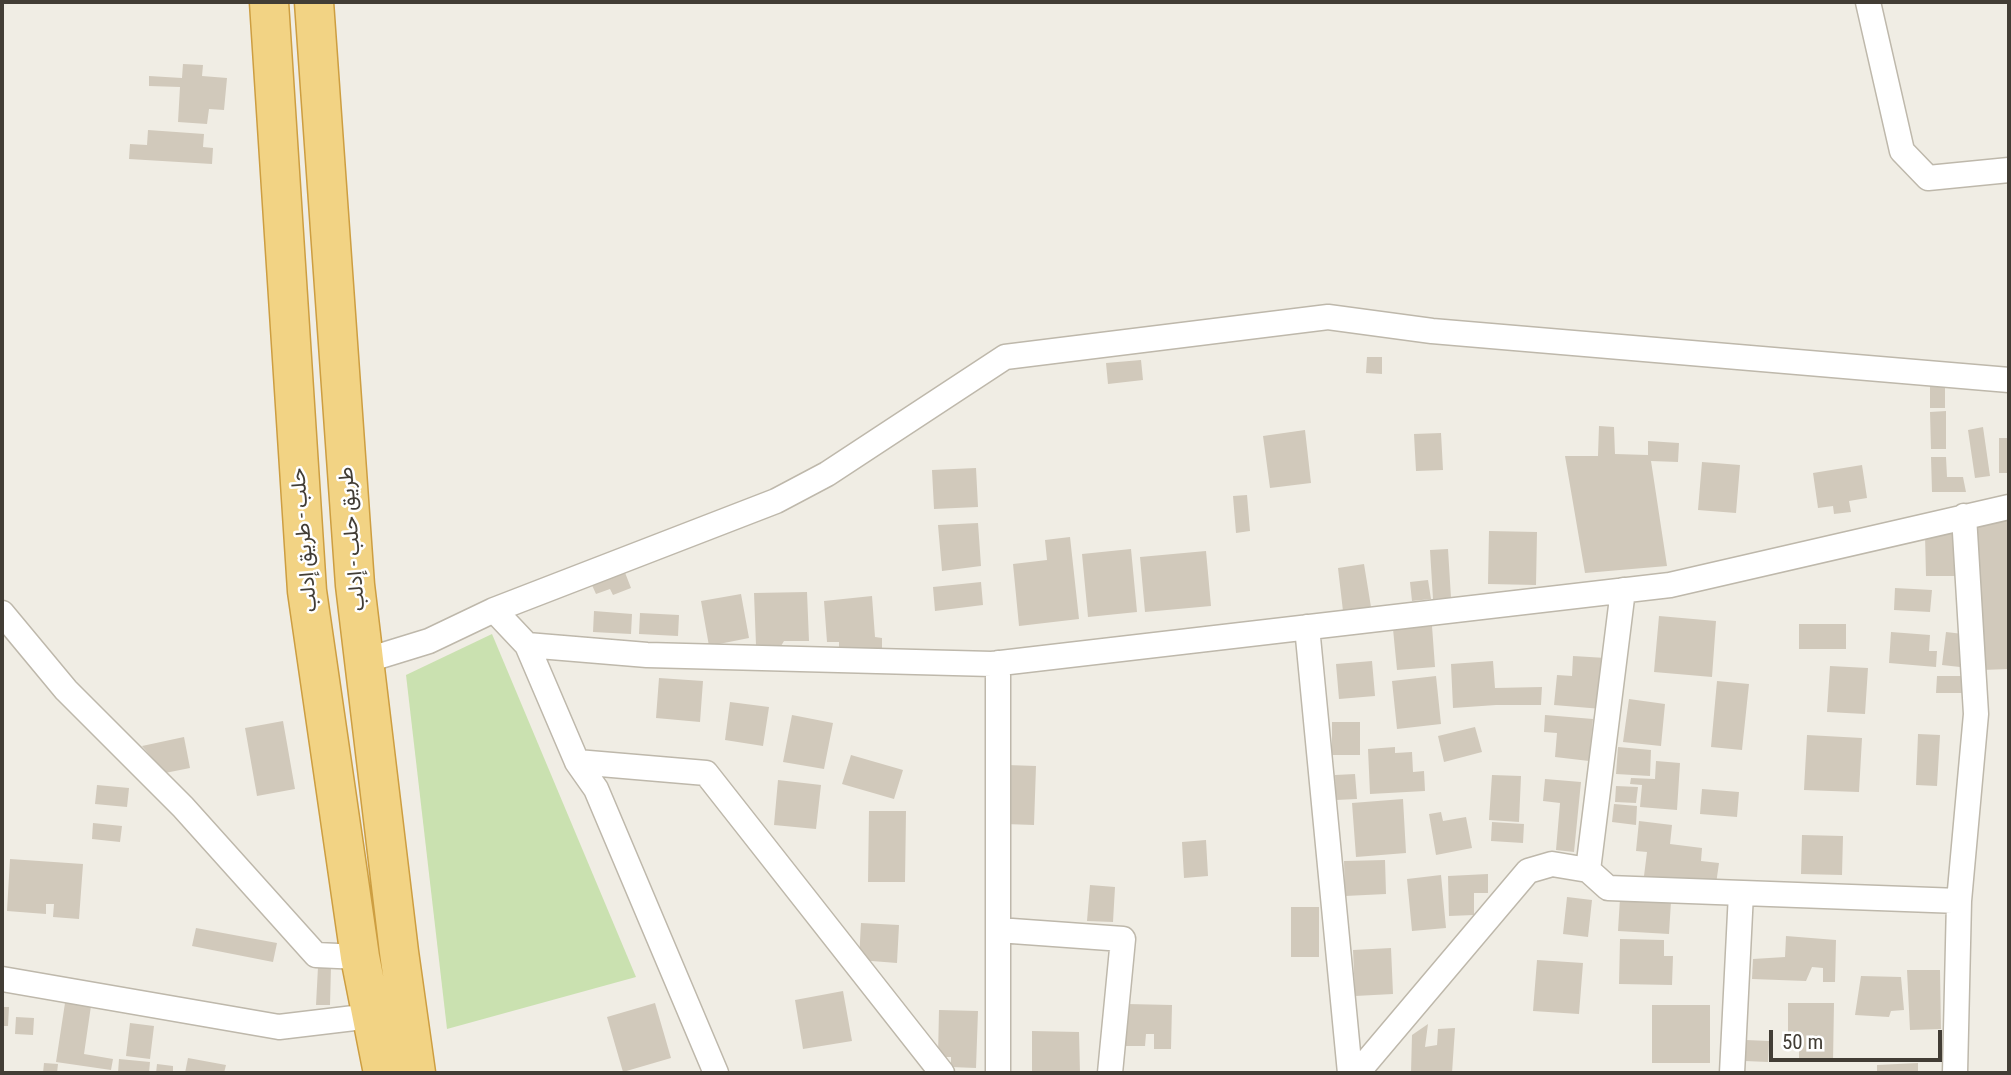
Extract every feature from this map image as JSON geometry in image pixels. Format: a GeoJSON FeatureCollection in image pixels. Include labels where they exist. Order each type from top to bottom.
{"type":"FeatureCollection","features":[{"type":"Feature","properties":{"kind":"highway","name":"حلب - طريق إدلب"},"geometry":{"type":"LineString","coordinates":[[269,2],[307,591],[360,957],[383,1073]]}},
{"type":"Feature","properties":{"kind":"highway","name":"طريق حلب - إدلب"},"geometry":{"type":"LineString","coordinates":[[314,2],[355,585],[416,1073]]}},
{"type":"Feature","properties":{"kind":"highway"},"geometry":{"type":"LineString","coordinates":[[286,263],[304,345],[317,499],[325,507],[334,508],[343,503],[349,495]]}},
{"type":"Feature","properties":{"kind":"street"},"geometry":{"type":"LineString","coordinates":[[1868,2],[1902,151],[1928,178],[2009,170]]}},
{"type":"Feature","properties":{"kind":"street"},"geometry":{"type":"LineString","coordinates":[[364,661],[429,641],[494,610],[776,501],[827,474],[1005,357],[1328,317],[1432,331],[2009,380]]}},
{"type":"Feature","properties":{"kind":"street"},"geometry":{"type":"LineString","coordinates":[[527,645],[647,655],[998,663],[1670,585],[2009,507]]}},
{"type":"Feature","properties":{"kind":"street"},"geometry":{"type":"LineString","coordinates":[[1955,1073],[1959,901],[1976,714],[1964,516]]}},
{"type":"Feature","properties":{"kind":"street"},"geometry":{"type":"LineString","coordinates":[[1588,870],[1623,590]]}},
{"type":"Feature","properties":{"kind":"street"},"geometry":{"type":"LineString","coordinates":[[494,610],[527,645],[577,762],[596,789],[716,1073]]}},
{"type":"Feature","properties":{"kind":"street"},"geometry":{"type":"LineString","coordinates":[[2,612],[66,690],[183,807],[316,955],[360,957]]}},
{"type":"Feature","properties":{"kind":"street"},"geometry":{"type":"LineString","coordinates":[[1307,627],[1352,1073],[1364,1065],[1528,871],[1552,864],[1588,870],[1608,888],[1959,901]]}},
{"type":"Feature","properties":{"kind":"street"},"geometry":{"type":"LineString","coordinates":[[998,663],[998,1073]]}},
{"type":"Feature","properties":{"kind":"street"},"geometry":{"type":"LineString","coordinates":[[577,762],[706,773],[942,1073]]}},
{"type":"Feature","properties":{"kind":"street"},"geometry":{"type":"LineString","coordinates":[[1732,1073],[1741,893]]}},
{"type":"Feature","properties":{"kind":"street"},"geometry":{"type":"LineString","coordinates":[[998,930],[1123,939],[1110,1073]]}},
{"type":"Feature","properties":{"kind":"street"},"geometry":{"type":"LineString","coordinates":[[2,979],[279,1027],[371,1016]]}},
{"type":"Feature","properties":{"kind":"green space"},"geometry":{"type":"Polygon","coordinates":[[[492,634],[636,977],[447,1029],[406,675],[492,634]]]}},
{"type":"Feature","properties":{"kind":"building"},"geometry":{"type":"Polygon","coordinates":[[[183,64],[203,65],[202,76],[227,78],[224,110],[209,109],[207,124],[178,122],[180,87],[149,86],[149,76],[182,78],[183,64]]]}},
{"type":"Feature","properties":{"kind":"building"},"geometry":{"type":"Polygon","coordinates":[[[148,130],[204,134],[203,147],[213,148],[212,164],[129,159],[130,144],[147,145],[148,130]]]}},
{"type":"Feature","properties":{"kind":"building"},"geometry":{"type":"Polygon","coordinates":[[[1367,357],[1382,357],[1382,374],[1366,373],[1367,357]]]}},
{"type":"Feature","properties":{"kind":"building"},"geometry":{"type":"Polygon","coordinates":[[[1141,360],[1143,380],[1108,384],[1106,363],[1141,360]]]}},
{"type":"Feature","properties":{"kind":"building"},"geometry":{"type":"Polygon","coordinates":[[[1930,386],[1945,386],[1945,408],[1930,408],[1930,386]]]}},
{"type":"Feature","properties":{"kind":"building"},"geometry":{"type":"Polygon","coordinates":[[[1946,411],[1946,449],[1931,449],[1930,412],[1946,411]]]}},
{"type":"Feature","properties":{"kind":"building"},"geometry":{"type":"Polygon","coordinates":[[[1599,426],[1614,427],[1615,454],[1648,455],[1648,441],[1679,443],[1678,462],[1651,461],[1667,566],[1585,573],[1565,456],[1598,456],[1599,426]]]}},
{"type":"Feature","properties":{"kind":"building"},"geometry":{"type":"Polygon","coordinates":[[[1983,427],[1990,476],[1975,478],[1968,430],[1983,427]]]}},
{"type":"Feature","properties":{"kind":"building"},"geometry":{"type":"Polygon","coordinates":[[[1305,430],[1311,483],[1270,488],[1263,436],[1305,430]]]}},
{"type":"Feature","properties":{"kind":"building"},"geometry":{"type":"Polygon","coordinates":[[[1441,433],[1443,470],[1416,471],[1414,434],[1441,433]]]}},
{"type":"Feature","properties":{"kind":"building"},"geometry":{"type":"Polygon","coordinates":[[[1999,438],[2009,438],[2009,473],[1999,473],[1999,438]]]}},
{"type":"Feature","properties":{"kind":"building"},"geometry":{"type":"Polygon","coordinates":[[[1931,457],[1946,457],[1947,477],[1963,477],[1966,492],[1932,492],[1931,457]]]}},
{"type":"Feature","properties":{"kind":"building"},"geometry":{"type":"Polygon","coordinates":[[[1702,462],[1740,465],[1736,513],[1698,510],[1702,462]]]}},
{"type":"Feature","properties":{"kind":"building"},"geometry":{"type":"Polygon","coordinates":[[[1862,465],[1867,498],[1849,501],[1851,512],[1834,514],[1833,506],[1818,508],[1813,473],[1862,465]]]}},
{"type":"Feature","properties":{"kind":"building"},"geometry":{"type":"Polygon","coordinates":[[[976,468],[978,507],[934,509],[932,470],[976,468]]]}},
{"type":"Feature","properties":{"kind":"building"},"geometry":{"type":"Polygon","coordinates":[[[1247,495],[1250,531],[1236,533],[1233,496],[1247,495]]]}},
{"type":"Feature","properties":{"kind":"building"},"geometry":{"type":"Polygon","coordinates":[[[2009,517],[2009,669],[1982,670],[1975,520],[2009,517]]]}},
{"type":"Feature","properties":{"kind":"building"},"geometry":{"type":"Polygon","coordinates":[[[978,523],[981,566],[942,571],[938,525],[978,523]]]}},
{"type":"Feature","properties":{"kind":"building"},"geometry":{"type":"Polygon","coordinates":[[[1957,526],[1958,576],[1926,576],[1925,535],[1957,526]]]}},
{"type":"Feature","properties":{"kind":"building"},"geometry":{"type":"Polygon","coordinates":[[[1489,531],[1537,532],[1536,585],[1488,584],[1489,531]]]}},
{"type":"Feature","properties":{"kind":"building"},"geometry":{"type":"Polygon","coordinates":[[[1070,537],[1079,619],[1019,626],[1013,564],[1047,560],[1045,540],[1070,537]]]}},
{"type":"Feature","properties":{"kind":"building"},"geometry":{"type":"Polygon","coordinates":[[[1131,549],[1137,612],[1088,617],[1082,554],[1131,549]]]}},
{"type":"Feature","properties":{"kind":"building"},"geometry":{"type":"Polygon","coordinates":[[[1448,549],[1451,598],[1433,599],[1430,550],[1448,549]]]}},
{"type":"Feature","properties":{"kind":"building"},"geometry":{"type":"Polygon","coordinates":[[[1206,551],[1211,606],[1145,612],[1140,557],[1206,551]]]}},
{"type":"Feature","properties":{"kind":"building"},"geometry":{"type":"Polygon","coordinates":[[[1364,564],[1371,607],[1343,611],[1338,568],[1364,564]]]}},
{"type":"Feature","properties":{"kind":"building"},"geometry":{"type":"Polygon","coordinates":[[[624,570],[631,588],[613,595],[610,589],[596,594],[591,583],[624,570]]]}},
{"type":"Feature","properties":{"kind":"building"},"geometry":{"type":"Polygon","coordinates":[[[1428,580],[1431,599],[1412,601],[1410,582],[1428,580]]]}},
{"type":"Feature","properties":{"kind":"building"},"geometry":{"type":"Polygon","coordinates":[[[981,582],[983,605],[935,611],[933,587],[981,582]]]}},
{"type":"Feature","properties":{"kind":"building"},"geometry":{"type":"Polygon","coordinates":[[[1895,588],[1932,590],[1930,612],[1894,610],[1895,588]]]}},
{"type":"Feature","properties":{"kind":"building"},"geometry":{"type":"Polygon","coordinates":[[[807,592],[809,641],[784,641],[781,646],[756,645],[754,593],[807,592]]]}},
{"type":"Feature","properties":{"kind":"building"},"geometry":{"type":"Polygon","coordinates":[[[741,594],[749,638],[709,646],[701,601],[741,594]]]}},
{"type":"Feature","properties":{"kind":"building"},"geometry":{"type":"Polygon","coordinates":[[[872,596],[875,637],[882,638],[882,651],[839,649],[839,642],[827,642],[824,601],[872,596]]]}},
{"type":"Feature","properties":{"kind":"building"},"geometry":{"type":"Polygon","coordinates":[[[594,611],[632,614],[631,634],[593,632],[594,611]]]}},
{"type":"Feature","properties":{"kind":"building"},"geometry":{"type":"Polygon","coordinates":[[[640,613],[679,615],[678,636],[639,634],[640,613]]]}},
{"type":"Feature","properties":{"kind":"building"},"geometry":{"type":"Polygon","coordinates":[[[1659,616],[1716,621],[1712,677],[1654,672],[1659,616]]]}},
{"type":"Feature","properties":{"kind":"building"},"geometry":{"type":"Polygon","coordinates":[[[1799,624],[1846,624],[1846,649],[1799,649],[1799,624]]]}},
{"type":"Feature","properties":{"kind":"building"},"geometry":{"type":"Polygon","coordinates":[[[1432,626],[1435,667],[1397,670],[1393,629],[1432,626]]]}},
{"type":"Feature","properties":{"kind":"building"},"geometry":{"type":"Polygon","coordinates":[[[1891,632],[1930,635],[1929,651],[1937,651],[1936,667],[1889,663],[1891,632]]]}},
{"type":"Feature","properties":{"kind":"building"},"geometry":{"type":"Polygon","coordinates":[[[1946,632],[1963,634],[1960,667],[1942,665],[1946,632]]]}},
{"type":"Feature","properties":{"kind":"building"},"geometry":{"type":"Polygon","coordinates":[[[1573,656],[1606,658],[1602,709],[1554,705],[1557,675],[1572,676],[1573,656]]]}},
{"type":"Feature","properties":{"kind":"building"},"geometry":{"type":"Polygon","coordinates":[[[1372,661],[1375,696],[1339,699],[1336,664],[1372,661]]]}},
{"type":"Feature","properties":{"kind":"building"},"geometry":{"type":"Polygon","coordinates":[[[1493,661],[1495,688],[1542,687],[1541,705],[1453,708],[1451,664],[1493,661]]]}},
{"type":"Feature","properties":{"kind":"building"},"geometry":{"type":"Polygon","coordinates":[[[1830,666],[1868,668],[1865,714],[1827,712],[1830,666]]]}},
{"type":"Feature","properties":{"kind":"building"},"geometry":{"type":"Polygon","coordinates":[[[1436,676],[1441,724],[1397,729],[1392,681],[1436,676]]]}},
{"type":"Feature","properties":{"kind":"building"},"geometry":{"type":"Polygon","coordinates":[[[1937,676],[1963,676],[1964,693],[1936,693],[1937,676]]]}},
{"type":"Feature","properties":{"kind":"building"},"geometry":{"type":"Polygon","coordinates":[[[659,678],[703,681],[700,722],[656,718],[659,678]]]}},
{"type":"Feature","properties":{"kind":"building"},"geometry":{"type":"Polygon","coordinates":[[[1717,681],[1749,684],[1742,750],[1711,747],[1717,681]]]}},
{"type":"Feature","properties":{"kind":"building"},"geometry":{"type":"Polygon","coordinates":[[[1629,699],[1665,704],[1661,746],[1623,742],[1629,699]]]}},
{"type":"Feature","properties":{"kind":"building"},"geometry":{"type":"Polygon","coordinates":[[[730,702],[769,707],[763,746],[725,740],[730,702]]]}},
{"type":"Feature","properties":{"kind":"building"},"geometry":{"type":"Polygon","coordinates":[[[792,715],[833,723],[824,769],[783,762],[792,715]]]}},
{"type":"Feature","properties":{"kind":"building"},"geometry":{"type":"Polygon","coordinates":[[[1545,715],[1593,719],[1589,761],[1555,757],[1557,733],[1544,732],[1545,715]]]}},
{"type":"Feature","properties":{"kind":"building"},"geometry":{"type":"Polygon","coordinates":[[[283,721],[295,789],[257,796],[245,728],[283,721]]]}},
{"type":"Feature","properties":{"kind":"building"},"geometry":{"type":"Polygon","coordinates":[[[1332,722],[1360,722],[1360,755],[1332,755],[1332,722]]]}},
{"type":"Feature","properties":{"kind":"building"},"geometry":{"type":"Polygon","coordinates":[[[1475,727],[1482,752],[1444,762],[1438,736],[1475,727]]]}},
{"type":"Feature","properties":{"kind":"building"},"geometry":{"type":"Polygon","coordinates":[[[1918,734],[1940,735],[1937,786],[1916,785],[1918,734]]]}},
{"type":"Feature","properties":{"kind":"building"},"geometry":{"type":"Polygon","coordinates":[[[1807,735],[1862,738],[1859,792],[1804,790],[1807,735]]]}},
{"type":"Feature","properties":{"kind":"building"},"geometry":{"type":"Polygon","coordinates":[[[184,737],[190,768],[165,773],[142,746],[184,737]]]}},
{"type":"Feature","properties":{"kind":"building"},"geometry":{"type":"Polygon","coordinates":[[[1395,747],[1395,753],[1412,752],[1413,772],[1424,771],[1425,791],[1370,794],[1368,749],[1395,747]]]}},
{"type":"Feature","properties":{"kind":"building"},"geometry":{"type":"Polygon","coordinates":[[[1618,747],[1651,750],[1650,776],[1616,774],[1618,747]]]}},
{"type":"Feature","properties":{"kind":"building"},"geometry":{"type":"Polygon","coordinates":[[[851,755],[903,770],[894,799],[842,784],[851,755]]]}},
{"type":"Feature","properties":{"kind":"building"},"geometry":{"type":"Polygon","coordinates":[[[1656,761],[1680,763],[1677,810],[1640,807],[1642,785],[1630,784],[1631,778],[1655,779],[1656,761]]]}},
{"type":"Feature","properties":{"kind":"building"},"geometry":{"type":"Polygon","coordinates":[[[1007,765],[1036,766],[1034,825],[1005,824],[1007,765]]]}},
{"type":"Feature","properties":{"kind":"building"},"geometry":{"type":"Polygon","coordinates":[[[1355,774],[1357,799],[1336,800],[1335,775],[1355,774]]]}},
{"type":"Feature","properties":{"kind":"building"},"geometry":{"type":"Polygon","coordinates":[[[1492,775],[1521,776],[1519,822],[1489,820],[1492,775]]]}},
{"type":"Feature","properties":{"kind":"building"},"geometry":{"type":"Polygon","coordinates":[[[1545,779],[1581,782],[1574,852],[1556,850],[1560,803],[1543,801],[1545,779]]]}},
{"type":"Feature","properties":{"kind":"building"},"geometry":{"type":"Polygon","coordinates":[[[778,780],[821,785],[816,829],[774,825],[778,780]]]}},
{"type":"Feature","properties":{"kind":"building"},"geometry":{"type":"Polygon","coordinates":[[[97,785],[129,788],[127,807],[95,804],[97,785]]]}},
{"type":"Feature","properties":{"kind":"building"},"geometry":{"type":"Polygon","coordinates":[[[1616,786],[1638,787],[1636,803],[1615,802],[1616,786]]]}},
{"type":"Feature","properties":{"kind":"building"},"geometry":{"type":"Polygon","coordinates":[[[1702,789],[1739,792],[1737,817],[1700,814],[1702,789]]]}},
{"type":"Feature","properties":{"kind":"building"},"geometry":{"type":"Polygon","coordinates":[[[1403,799],[1406,853],[1356,857],[1352,803],[1403,799]]]}},
{"type":"Feature","properties":{"kind":"building"},"geometry":{"type":"Polygon","coordinates":[[[1614,804],[1637,806],[1636,825],[1612,822],[1614,804]]]}},
{"type":"Feature","properties":{"kind":"building"},"geometry":{"type":"Polygon","coordinates":[[[869,811],[906,811],[905,882],[868,882],[869,811]]]}},
{"type":"Feature","properties":{"kind":"building"},"geometry":{"type":"Polygon","coordinates":[[[1441,812],[1443,821],[1466,817],[1472,848],[1436,855],[1429,814],[1441,812]]]}},
{"type":"Feature","properties":{"kind":"building"},"geometry":{"type":"Polygon","coordinates":[[[1639,821],[1672,825],[1670,844],[1702,848],[1701,861],[1719,863],[1716,884],[1644,876],[1647,852],[1636,851],[1639,821]]]}},
{"type":"Feature","properties":{"kind":"building"},"geometry":{"type":"Polygon","coordinates":[[[1492,822],[1524,824],[1523,843],[1491,841],[1492,822]]]}},
{"type":"Feature","properties":{"kind":"building"},"geometry":{"type":"Polygon","coordinates":[[[93,823],[122,826],[120,842],[92,839],[93,823]]]}},
{"type":"Feature","properties":{"kind":"building"},"geometry":{"type":"Polygon","coordinates":[[[1802,835],[1843,836],[1842,875],[1801,874],[1802,835]]]}},
{"type":"Feature","properties":{"kind":"building"},"geometry":{"type":"Polygon","coordinates":[[[1206,840],[1208,876],[1184,878],[1182,842],[1206,840]]]}},
{"type":"Feature","properties":{"kind":"building"},"geometry":{"type":"Polygon","coordinates":[[[10,859],[83,864],[79,919],[53,917],[54,904],[46,904],[46,914],[7,911],[10,859]]]}},
{"type":"Feature","properties":{"kind":"building"},"geometry":{"type":"Polygon","coordinates":[[[1385,860],[1386,894],[1345,896],[1344,861],[1385,860]]]}},
{"type":"Feature","properties":{"kind":"building"},"geometry":{"type":"Polygon","coordinates":[[[1488,874],[1488,893],[1474,893],[1474,915],[1449,916],[1448,876],[1488,874]]]}},
{"type":"Feature","properties":{"kind":"building"},"geometry":{"type":"Polygon","coordinates":[[[1441,875],[1446,928],[1412,931],[1407,879],[1441,875]]]}},
{"type":"Feature","properties":{"kind":"building"},"geometry":{"type":"Polygon","coordinates":[[[1090,885],[1115,887],[1113,922],[1087,921],[1090,885]]]}},
{"type":"Feature","properties":{"kind":"building"},"geometry":{"type":"Polygon","coordinates":[[[1567,897],[1592,900],[1588,937],[1563,934],[1567,897]]]}},
{"type":"Feature","properties":{"kind":"building"},"geometry":{"type":"Polygon","coordinates":[[[1620,898],[1671,901],[1669,934],[1618,931],[1620,898]]]}},
{"type":"Feature","properties":{"kind":"building"},"geometry":{"type":"Polygon","coordinates":[[[1291,907],[1319,907],[1319,957],[1291,957],[1291,907]]]}},
{"type":"Feature","properties":{"kind":"building"},"geometry":{"type":"Polygon","coordinates":[[[861,923],[899,925],[897,963],[859,960],[861,923]]]}},
{"type":"Feature","properties":{"kind":"building"},"geometry":{"type":"Polygon","coordinates":[[[196,928],[277,943],[273,962],[192,946],[196,928]]]}},
{"type":"Feature","properties":{"kind":"building"},"geometry":{"type":"Polygon","coordinates":[[[1786,936],[1836,940],[1835,982],[1823,982],[1823,968],[1812,967],[1806,981],[1752,979],[1753,959],[1785,957],[1786,936]]]}},
{"type":"Feature","properties":{"kind":"building"},"geometry":{"type":"Polygon","coordinates":[[[1620,939],[1664,940],[1664,956],[1673,956],[1672,985],[1619,984],[1620,939]]]}},
{"type":"Feature","properties":{"kind":"building"},"geometry":{"type":"Polygon","coordinates":[[[1391,948],[1393,994],[1355,996],[1353,950],[1391,948]]]}},
{"type":"Feature","properties":{"kind":"building"},"geometry":{"type":"Polygon","coordinates":[[[1537,960],[1583,963],[1579,1014],[1533,1011],[1537,960]]]}},
{"type":"Feature","properties":{"kind":"building"},"geometry":{"type":"Polygon","coordinates":[[[318,967],[331,967],[330,1005],[316,1005],[318,967]]]}},
{"type":"Feature","properties":{"kind":"building"},"geometry":{"type":"Polygon","coordinates":[[[1907,970],[1940,970],[1941,1029],[1910,1030],[1907,970]]]}},
{"type":"Feature","properties":{"kind":"building"},"geometry":{"type":"Polygon","coordinates":[[[1861,976],[1901,977],[1904,1010],[1891,1011],[1889,1017],[1855,1015],[1861,976]]]}},
{"type":"Feature","properties":{"kind":"building"},"geometry":{"type":"Polygon","coordinates":[[[843,991],[852,1041],[803,1049],[795,1000],[843,991]]]}},
{"type":"Feature","properties":{"kind":"building"},"geometry":{"type":"Polygon","coordinates":[[[65,1003],[91,1006],[84,1054],[113,1059],[111,1070],[56,1062],[65,1003]]]}},
{"type":"Feature","properties":{"kind":"building"},"geometry":{"type":"Polygon","coordinates":[[[655,1003],[671,1058],[623,1072],[607,1017],[655,1003]]]}},
{"type":"Feature","properties":{"kind":"building"},"geometry":{"type":"Polygon","coordinates":[[[1788,1003],[1834,1003],[1833,1062],[1799,1062],[1799,1039],[1788,1039],[1788,1003]]]}},
{"type":"Feature","properties":{"kind":"building"},"geometry":{"type":"Polygon","coordinates":[[[1127,1004],[1172,1005],[1171,1049],[1154,1049],[1154,1034],[1146,1034],[1145,1046],[1125,1046],[1127,1004]]]}},
{"type":"Feature","properties":{"kind":"building"},"geometry":{"type":"Polygon","coordinates":[[[1652,1005],[1710,1005],[1710,1063],[1652,1063],[1652,1005]]]}},
{"type":"Feature","properties":{"kind":"building"},"geometry":{"type":"Polygon","coordinates":[[[2,1007],[9,1007],[8,1026],[2,1026],[2,1007]]]}},
{"type":"Feature","properties":{"kind":"building"},"geometry":{"type":"Polygon","coordinates":[[[939,1010],[978,1011],[976,1068],[951,1067],[951,1057],[938,1057],[939,1010]]]}},
{"type":"Feature","properties":{"kind":"building"},"geometry":{"type":"Polygon","coordinates":[[[16,1017],[34,1018],[33,1035],[15,1034],[16,1017]]]}},
{"type":"Feature","properties":{"kind":"building"},"geometry":{"type":"Polygon","coordinates":[[[130,1023],[154,1026],[150,1059],[126,1056],[130,1023]]]}},
{"type":"Feature","properties":{"kind":"building"},"geometry":{"type":"Polygon","coordinates":[[[1428,1024],[1425,1047],[1437,1045],[1438,1029],[1455,1028],[1452,1073],[1411,1073],[1412,1035],[1428,1024]]]}},
{"type":"Feature","properties":{"kind":"building"},"geometry":{"type":"Polygon","coordinates":[[[1032,1031],[1079,1032],[1080,1073],[1032,1073],[1032,1031]]]}},
{"type":"Feature","properties":{"kind":"building"},"geometry":{"type":"Polygon","coordinates":[[[1746,1040],[1769,1041],[1768,1062],[1745,1061],[1746,1040]]]}},
{"type":"Feature","properties":{"kind":"building"},"geometry":{"type":"Polygon","coordinates":[[[188,1058],[226,1065],[224,1073],[185,1073],[188,1058]]]}},
{"type":"Feature","properties":{"kind":"building"},"geometry":{"type":"Polygon","coordinates":[[[119,1059],[150,1062],[149,1073],[118,1073],[119,1059]]]}},
{"type":"Feature","properties":{"kind":"building"},"geometry":{"type":"Polygon","coordinates":[[[44,1063],[58,1064],[57,1073],[43,1073],[44,1063]]]}},
{"type":"Feature","properties":{"kind":"building"},"geometry":{"type":"Polygon","coordinates":[[[1918,1063],[1918,1073],[1877,1073],[1877,1065],[1918,1063]]]}},
{"type":"Feature","properties":{"kind":"building"},"geometry":{"type":"Polygon","coordinates":[[[157,1064],[173,1066],[173,1073],[156,1073],[157,1064]]]}}]}
